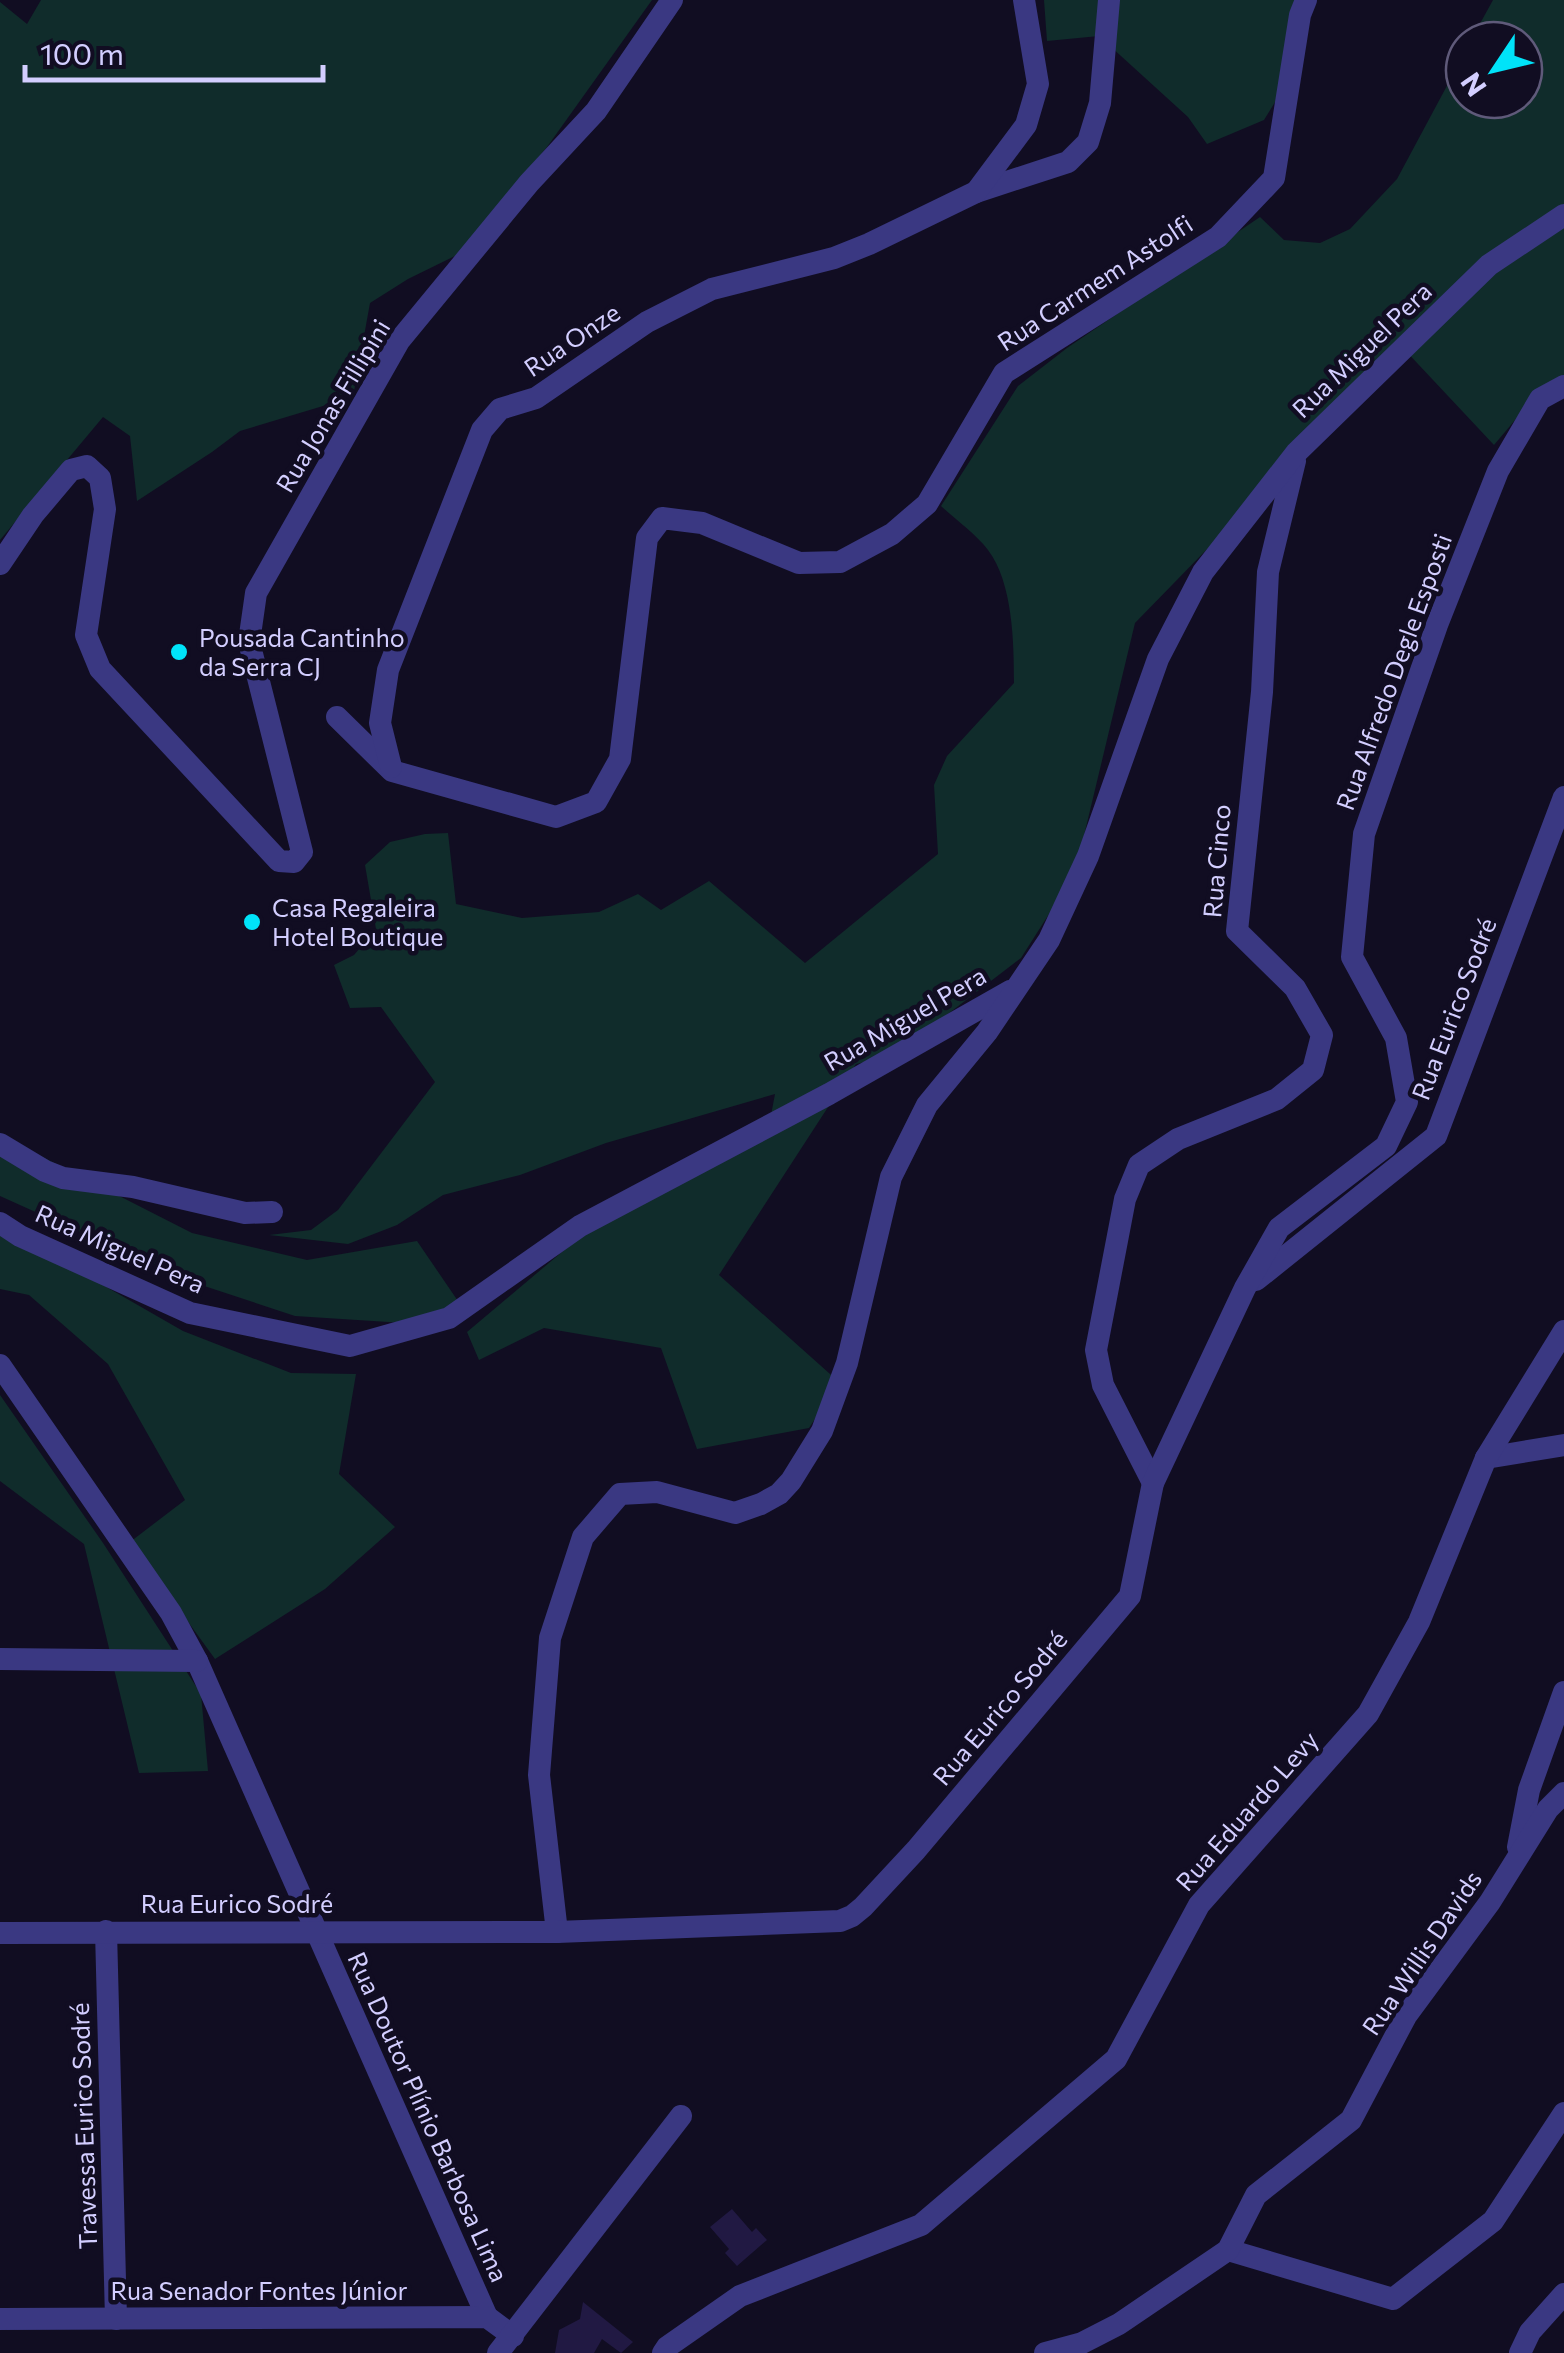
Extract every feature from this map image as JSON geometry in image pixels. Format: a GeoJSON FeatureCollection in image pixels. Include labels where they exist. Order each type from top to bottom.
{"type":"FeatureCollection","features":[{"type":"Feature","properties":{"kind":"street","name":"Rua Jonas Fillipini"},"geometry":{"type":"LineString","coordinates":[[0,564],[71,470],[88,466],[100,478],[105,509],[86,635],[100,669],[279,861],[294,862],[302,852],[249,642],[256,593],[400,341],[529,183],[596,111],[672,0]]}},
{"type":"Feature","properties":{"kind":"street","name":"Rua Onze"},"geometry":{"type":"LineString","coordinates":[[976,192],[1026,125],[1038,84],[1024,0]]}},
{"type":"Feature","properties":{"kind":"street","name":"Rua Onze"},"geometry":{"type":"LineString","coordinates":[[392,770],[380,724],[388,670],[482,430],[500,409],[536,398],[647,322],[712,288],[834,258],[976,192],[1068,162],[1088,142],[1100,103],[1109,0]]}},
{"type":"Feature","properties":{"kind":"street","name":"Rua Carmem Astolfi"},"geometry":{"type":"LineString","coordinates":[[337,717],[392,770],[556,817],[596,802],[620,759],[647,538],[662,518],[702,522],[798,563],[840,562],[892,534],[927,504],[1004,373],[1218,237],[1274,178],[1303,8]]}},
{"type":"Feature","properties":{"kind":"street","name":"Rua Miguel Pera"},"geometry":{"type":"LineString","coordinates":[[0,1224],[190,1313],[350,1346],[449,1318],[580,1226],[829,1094],[1018,987],[1048,940],[1088,856],[1158,659],[1204,572],[1296,453],[1489,265],[1564,214]]}},
{"type":"Feature","properties":{"kind":"street","name":"Rua Alfredo Degle Esposti"},"geometry":{"type":"LineString","coordinates":[[1245,1288],[1279,1228],[1386,1146],[1407,1102],[1396,1038],[1352,957],[1364,834],[1437,625],[1498,471],[1540,399],[1564,386]]}},
{"type":"Feature","properties":{"kind":"street","name":"Rua Cinco"},"geometry":{"type":"LineString","coordinates":[[1152,1483],[1103,1385],[1096,1350],[1124,1199],[1139,1164],[1178,1139],[1277,1099],[1301,1080],[1313,1070],[1322,1035],[1295,988],[1237,931],[1262,692],[1268,572],[1296,453]]}},
{"type":"Feature","properties":{"kind":"street","name":"Rua Eurico Sodré"},"geometry":{"type":"LineString","coordinates":[[0,1932],[557,1932],[840,1920],[852,1916],[916,1850],[1130,1596],[1152,1483],[1245,1288],[1436,1136],[1564,797]]}},
{"type":"Feature","properties":{"kind":"street"},"geometry":{"type":"LineString","coordinates":[[557,1932],[539,1775],[550,1638],[583,1537],[620,1494],[656,1492],[735,1512],[779,1494],[791,1480],[822,1432],[847,1362],[891,1177],[927,1105],[988,1032],[1018,987]]}},
{"type":"Feature","properties":{"kind":"street"},"geometry":{"type":"LineString","coordinates":[[0,1144],[45,1172],[63,1178],[133,1188],[246,1213],[272,1212]]}},
{"type":"Feature","properties":{"kind":"street","name":"Rua Eduardo Levy"},"geometry":{"type":"LineString","coordinates":[[663,2353],[740,2296],[922,2225],[1116,2059],[1198,1905],[1368,1714],[1418,1622],[1486,1458],[1564,1331]]}},
{"type":"Feature","properties":{"kind":"street","name":"Rua Doutor Plínio Barbosa Lima"},"geometry":{"type":"LineString","coordinates":[[0,1365],[171,1612],[197,1661],[487,2317]]}},
{"type":"Feature","properties":{"kind":"street"},"geometry":{"type":"LineString","coordinates":[[1486,1458],[1564,1445]]}},
{"type":"Feature","properties":{"kind":"street"},"geometry":{"type":"LineString","coordinates":[[0,1659],[197,1661]]}},
{"type":"Feature","properties":{"kind":"street"},"geometry":{"type":"LineString","coordinates":[[1514,1863],[1529,1790],[1564,1692]]}},
{"type":"Feature","properties":{"kind":"street","name":"Rua Willis Davids"},"geometry":{"type":"LineString","coordinates":[[1045,2353],[1082,2343],[1119,2324],[1228,2250],[1256,2195],[1351,2120],[1406,2016],[1490,1902],[1548,1809],[1564,1793]]}},
{"type":"Feature","properties":{"kind":"street","name":"Travessa Eurico Sodré"},"geometry":{"type":"LineString","coordinates":[[106,1931],[116,2319]]}},
{"type":"Feature","properties":{"kind":"street"},"geometry":{"type":"LineString","coordinates":[[1228,2250],[1393,2299],[1493,2221],[1564,2113]]}},
{"type":"Feature","properties":{"kind":"street"},"geometry":{"type":"LineString","coordinates":[[487,2317],[506,2344],[681,2116]]}},
{"type":"Feature","properties":{"kind":"street"},"geometry":{"type":"LineString","coordinates":[[1520,2353],[1530,2332],[1564,2294]]}},
{"type":"Feature","properties":{"kind":"street","name":"Rua Senador Fontes Júnior"},"geometry":{"type":"LineString","coordinates":[[0,2319],[487,2317]]}},
{"type":"Feature","properties":{"kind":"green space"},"geometry":{"type":"Polygon","coordinates":[[[41,0],[652,0],[547,147],[459,254],[370,303],[353,397],[240,431],[137,501],[130,436],[103,417],[0,540],[0,2],[27,24],[41,0]]]}},
{"type":"Feature","properties":{"kind":"green space"},"geometry":{"type":"Polygon","coordinates":[[[1044,0],[1303,0],[1280,94],[1264,120],[1207,144],[1188,117],[1099,36],[1047,41],[1044,0]]]}},
{"type":"Feature","properties":{"kind":"green space"},"geometry":{"type":"Polygon","coordinates":[[[1493,0],[1564,0],[1564,376],[1536,395],[1494,445],[1403,348],[1135,623],[1075,873],[1021,958],[893,1056],[856,1064],[719,1275],[839,1382],[809,1428],[697,1449],[661,1348],[544,1328],[479,1360],[467,1332],[575,1241],[768,1131],[775,1094],[606,1143],[520,1175],[443,1195],[397,1225],[348,1244],[269,1235],[311,1230],[338,1210],[435,1082],[381,1007],[350,1008],[334,965],[354,955],[376,929],[365,865],[390,842],[448,833],[456,904],[522,918],[599,912],[638,894],[661,910],[709,881],[805,963],[938,854],[934,785],[947,756],[1014,683],[1010,614],[1003,579],[978,538],[941,506],[1018,386],[1067,348],[1260,217],[1284,240],[1320,243],[1350,229],[1397,179],[1444,91],[1444,120],[1544,120],[1544,20],[1482,20],[1493,0]]]}},
{"type":"Feature","properties":{"kind":"green space"},"geometry":{"type":"Polygon","coordinates":[[[0,1133],[192,1233],[307,1260],[417,1241],[460,1304],[404,1323],[295,1316],[186,1280],[0,1196],[0,1133]]]}},
{"type":"Feature","properties":{"kind":"green space"},"geometry":{"type":"Polygon","coordinates":[[[0,1226],[183,1331],[291,1373],[356,1374],[339,1474],[395,1527],[325,1589],[215,1659],[130,1542],[185,1500],[108,1364],[29,1295],[0,1289],[0,1226]]]}},
{"type":"Feature","properties":{"kind":"green space"},"geometry":{"type":"Polygon","coordinates":[[[0,1395],[201,1694],[208,1771],[139,1773],[84,1544],[0,1481],[0,1395]]]}},
{"type":"Feature","properties":{"kind":"building"},"geometry":{"type":"Polygon","coordinates":[[[732,2209],[752,2232],[756,2228],[767,2240],[737,2266],[725,2253],[729,2249],[710,2227],[732,2209]]]}},
{"type":"Feature","properties":{"kind":"building"},"geometry":{"type":"Polygon","coordinates":[[[583,2302],[633,2342],[621,2353],[602,2339],[594,2353],[555,2353],[559,2330],[580,2319],[583,2302]]]}},
{"type":"Feature","properties":{"kind":"place","name":"Pousada Cantinho da Serra CJ"},"geometry":{"type":"Point","coordinates":[179,652]}},
{"type":"Feature","properties":{"kind":"place","name":"Casa Regaleira Hotel Boutique"},"geometry":{"type":"Point","coordinates":[252,922]}}]}
